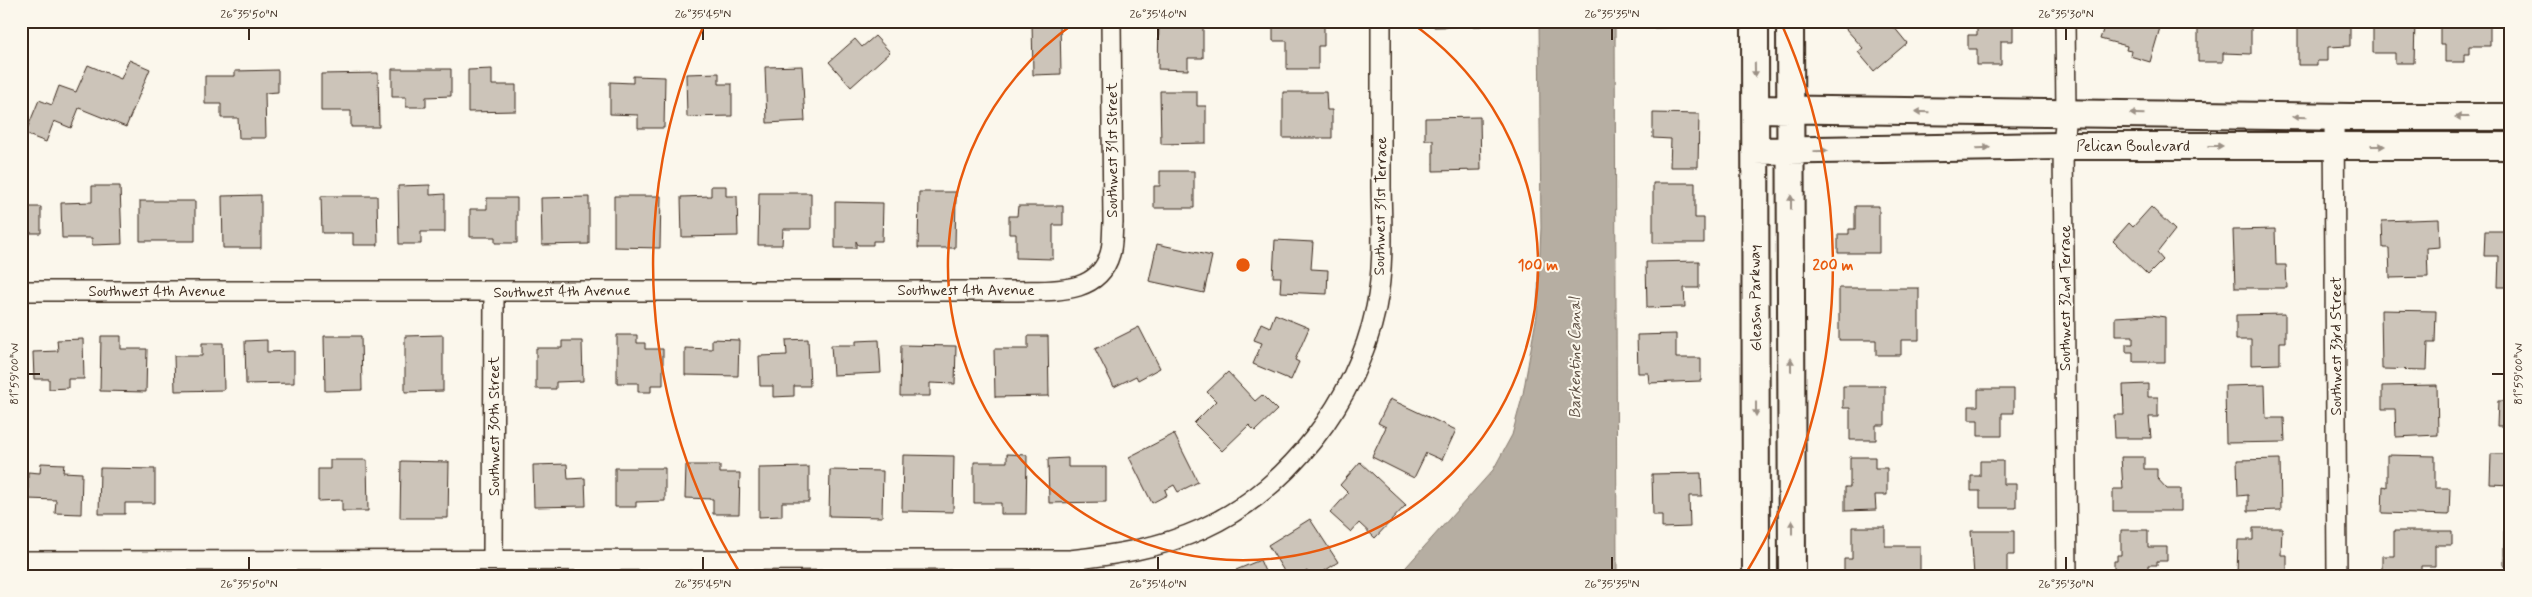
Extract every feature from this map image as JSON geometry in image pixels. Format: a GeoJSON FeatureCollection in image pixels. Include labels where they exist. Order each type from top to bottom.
{"type":"FeatureCollection","features":[{"type":"Feature","properties":{"kind":"street","name":"Southwest 31st Street"},"geometry":{"type":"LineString","coordinates":[[1098,276],[1110,255],[1112,223],[1111,21]]}},
{"type":"Feature","properties":{"kind":"street","name":"Southwest 31st Terrace"},"geometry":{"type":"LineString","coordinates":[[21,560],[1070,560],[1103,556],[1168,542],[1202,529],[1238,509],[1271,484],[1296,460],[1325,423],[1345,388],[1363,349],[1376,308],[1382,266],[1381,21]]}},
{"type":"Feature","properties":{"kind":"street","name":"Gleason Parkway"},"geometry":{"type":"LineString","coordinates":[[1755,21],[1756,576]]}},
{"type":"Feature","properties":{"kind":"street"},"geometry":{"type":"LineString","coordinates":[[1790,21],[1792,576]]}},
{"type":"Feature","properties":{"kind":"street","name":"Southwest 32nd Terrace"},"geometry":{"type":"LineString","coordinates":[[2065,21],[2066,114],[2063,146],[2067,576]]}},
{"type":"Feature","properties":{"kind":"street","name":"Pelican Boulevard"},"geometry":{"type":"LineString","coordinates":[[1756,109],[1790,111],[2334,117],[2511,117]]}},
{"type":"Feature","properties":{"kind":"street","name":"Southwest 33rd Street"},"geometry":{"type":"LineString","coordinates":[[2334,117],[2337,576]]}},
{"type":"Feature","properties":{"kind":"street","name":"Pelican Boulevard"},"geometry":{"type":"LineString","coordinates":[[1755,150],[2063,146],[2511,146]]}},
{"type":"Feature","properties":{"kind":"street","name":"Southwest 4th Avenue"},"geometry":{"type":"LineString","coordinates":[[21,291],[1017,291],[1078,289],[1098,276]]}},
{"type":"Feature","properties":{"kind":"street","name":"Southwest 30th Street"},"geometry":{"type":"LineString","coordinates":[[493,560],[494,292]]}},
{"type":"Feature","properties":{"kind":"water","name":"Barkentine Canal"},"geometry":{"type":"Polygon","coordinates":[[[1539,21],[1615,21],[1617,576],[1398,576],[1493,470],[1512,435],[1523,394],[1537,314],[1541,228],[1539,21]]]}},
{"type":"Feature","properties":{"kind":"building"},"geometry":{"type":"Polygon","coordinates":[[[1032,21],[1060,21],[1061,74],[1033,75],[1032,21]]]}},
{"type":"Feature","properties":{"kind":"building"},"geometry":{"type":"Polygon","coordinates":[[[1273,21],[1324,21],[1324,46],[1318,46],[1318,69],[1287,69],[1287,41],[1273,41],[1273,21]]]}},
{"type":"Feature","properties":{"kind":"building"},"geometry":{"type":"Polygon","coordinates":[[[1434,21],[1481,21],[1481,26],[1434,27],[1434,21]]]}},
{"type":"Feature","properties":{"kind":"building"},"geometry":{"type":"Polygon","coordinates":[[[1652,21],[1688,21],[1688,27],[1652,28],[1652,21]]]}},
{"type":"Feature","properties":{"kind":"building"},"geometry":{"type":"Polygon","coordinates":[[[1853,21],[1875,21],[1877,23],[1889,21],[1907,43],[1874,71],[1858,52],[1863,48],[1845,28],[1853,21]]]}},
{"type":"Feature","properties":{"kind":"building"},"geometry":{"type":"Polygon","coordinates":[[[1977,21],[2013,21],[2013,41],[2001,41],[2001,65],[1977,65],[1977,49],[1968,49],[1968,35],[1977,35],[1977,21]]]}},
{"type":"Feature","properties":{"kind":"building"},"geometry":{"type":"Polygon","coordinates":[[[2106,21],[2162,21],[2150,62],[2130,56],[2131,51],[2126,50],[2127,46],[2100,39],[2106,21]]]}},
{"type":"Feature","properties":{"kind":"building"},"geometry":{"type":"Polygon","coordinates":[[[2198,21],[2251,21],[2251,54],[2223,53],[2223,62],[2198,62],[2198,21]]]}},
{"type":"Feature","properties":{"kind":"building"},"geometry":{"type":"Polygon","coordinates":[[[2298,21],[2350,21],[2350,46],[2328,47],[2328,61],[2317,61],[2317,65],[2298,65],[2298,21]]]}},
{"type":"Feature","properties":{"kind":"building"},"geometry":{"type":"Polygon","coordinates":[[[2384,21],[2415,21],[2414,63],[2395,63],[2395,53],[2373,53],[2373,29],[2384,29],[2384,21]]]}},
{"type":"Feature","properties":{"kind":"building"},"geometry":{"type":"Polygon","coordinates":[[[2454,21],[2490,24],[2490,46],[2469,46],[2469,54],[2464,54],[2464,62],[2445,62],[2445,44],[2440,44],[2440,24],[2454,24],[2454,21]]]}},
{"type":"Feature","properties":{"kind":"building"},"geometry":{"type":"Polygon","coordinates":[[[1159,22],[1203,22],[1203,58],[1188,58],[1188,70],[1158,69],[1159,22]]]}},
{"type":"Feature","properties":{"kind":"building"},"geometry":{"type":"Polygon","coordinates":[[[875,36],[890,52],[851,87],[829,62],[855,39],[862,47],[875,36]]]}},
{"type":"Feature","properties":{"kind":"building"},"geometry":{"type":"Polygon","coordinates":[[[129,60],[150,69],[126,127],[79,108],[71,128],[54,121],[46,142],[25,134],[39,100],[52,105],[59,86],[76,92],[88,65],[121,79],[129,60]]]}},
{"type":"Feature","properties":{"kind":"building"},"geometry":{"type":"Polygon","coordinates":[[[802,66],[805,121],[767,123],[765,67],[802,66]]]}},
{"type":"Feature","properties":{"kind":"building"},"geometry":{"type":"Polygon","coordinates":[[[392,69],[451,69],[451,96],[426,97],[426,107],[406,107],[406,97],[392,97],[392,69]]]}},
{"type":"Feature","properties":{"kind":"building"},"geometry":{"type":"Polygon","coordinates":[[[492,69],[492,85],[516,85],[516,111],[468,112],[468,70],[492,69]]]}},
{"type":"Feature","properties":{"kind":"building"},"geometry":{"type":"Polygon","coordinates":[[[278,70],[278,92],[265,93],[266,138],[239,138],[238,118],[221,118],[221,104],[205,104],[205,76],[235,76],[235,71],[278,70]]]}},
{"type":"Feature","properties":{"kind":"building"},"geometry":{"type":"Polygon","coordinates":[[[378,73],[379,127],[351,127],[351,111],[321,111],[321,74],[378,73]]]}},
{"type":"Feature","properties":{"kind":"building"},"geometry":{"type":"Polygon","coordinates":[[[719,73],[719,84],[732,84],[732,116],[687,117],[686,74],[719,73]]]}},
{"type":"Feature","properties":{"kind":"building"},"geometry":{"type":"Polygon","coordinates":[[[633,76],[665,77],[664,128],[638,128],[638,115],[610,114],[610,82],[633,83],[633,76]]]}},
{"type":"Feature","properties":{"kind":"building"},"geometry":{"type":"Polygon","coordinates":[[[1160,91],[1197,91],[1197,106],[1206,106],[1206,143],[1161,144],[1160,91]]]}},
{"type":"Feature","properties":{"kind":"building"},"geometry":{"type":"Polygon","coordinates":[[[1283,92],[1326,92],[1327,110],[1332,110],[1332,138],[1283,138],[1283,92]]]}},
{"type":"Feature","properties":{"kind":"building"},"geometry":{"type":"Polygon","coordinates":[[[1653,113],[1699,114],[1698,167],[1670,167],[1671,139],[1653,138],[1653,113]]]}},
{"type":"Feature","properties":{"kind":"building"},"geometry":{"type":"Polygon","coordinates":[[[1480,117],[1481,170],[1433,171],[1433,140],[1425,140],[1425,118],[1480,117]]]}},
{"type":"Feature","properties":{"kind":"building"},"geometry":{"type":"Polygon","coordinates":[[[1160,171],[1194,171],[1194,208],[1154,208],[1154,186],[1160,186],[1160,171]]]}},
{"type":"Feature","properties":{"kind":"building"},"geometry":{"type":"Polygon","coordinates":[[[1653,183],[1695,183],[1695,218],[1704,218],[1704,243],[1653,243],[1653,183]]]}},
{"type":"Feature","properties":{"kind":"building"},"geometry":{"type":"Polygon","coordinates":[[[430,185],[430,195],[445,194],[445,232],[421,232],[421,244],[399,244],[398,186],[430,185]]]}},
{"type":"Feature","properties":{"kind":"building"},"geometry":{"type":"Polygon","coordinates":[[[92,186],[120,186],[122,244],[92,245],[92,238],[62,238],[61,203],[92,202],[92,186]]]}},
{"type":"Feature","properties":{"kind":"building"},"geometry":{"type":"Polygon","coordinates":[[[711,186],[726,186],[726,196],[737,196],[738,236],[682,237],[681,197],[711,196],[711,186]]]}},
{"type":"Feature","properties":{"kind":"building"},"geometry":{"type":"Polygon","coordinates":[[[919,192],[956,192],[955,248],[918,248],[919,192]]]}},
{"type":"Feature","properties":{"kind":"building"},"geometry":{"type":"Polygon","coordinates":[[[759,193],[811,193],[811,229],[783,229],[782,245],[758,245],[759,193]]]}},
{"type":"Feature","properties":{"kind":"building"},"geometry":{"type":"Polygon","coordinates":[[[261,195],[261,248],[223,248],[222,196],[261,195]]]}},
{"type":"Feature","properties":{"kind":"building"},"geometry":{"type":"Polygon","coordinates":[[[321,196],[377,196],[378,245],[353,245],[353,233],[322,233],[321,196]]]}},
{"type":"Feature","properties":{"kind":"building"},"geometry":{"type":"Polygon","coordinates":[[[614,196],[661,196],[660,248],[614,247],[614,196]]]}},
{"type":"Feature","properties":{"kind":"building"},"geometry":{"type":"Polygon","coordinates":[[[21,197],[29,197],[29,207],[41,207],[41,233],[21,233],[21,197]]]}},
{"type":"Feature","properties":{"kind":"building"},"geometry":{"type":"Polygon","coordinates":[[[589,197],[589,244],[542,245],[541,198],[589,197]]]}},
{"type":"Feature","properties":{"kind":"building"},"geometry":{"type":"Polygon","coordinates":[[[487,198],[517,198],[517,243],[495,243],[495,237],[470,237],[470,209],[487,209],[487,198]]]}},
{"type":"Feature","properties":{"kind":"building"},"geometry":{"type":"Polygon","coordinates":[[[140,201],[195,201],[195,241],[140,241],[140,201]]]}},
{"type":"Feature","properties":{"kind":"building"},"geometry":{"type":"Polygon","coordinates":[[[835,202],[883,203],[882,241],[873,241],[873,245],[858,245],[856,241],[856,248],[835,248],[835,202]]]}},
{"type":"Feature","properties":{"kind":"building"},"geometry":{"type":"Polygon","coordinates":[[[1018,206],[1063,206],[1063,225],[1053,225],[1053,259],[1016,258],[1016,234],[1009,234],[1009,216],[1017,216],[1018,206]]]}},
{"type":"Feature","properties":{"kind":"building"},"geometry":{"type":"Polygon","coordinates":[[[1855,206],[1879,206],[1879,253],[1838,253],[1838,234],[1849,234],[1849,229],[1855,229],[1855,206]]]}},
{"type":"Feature","properties":{"kind":"building"},"geometry":{"type":"Polygon","coordinates":[[[2151,207],[2175,230],[2157,253],[2163,260],[2148,275],[2113,241],[2129,223],[2133,227],[2151,207]]]}},
{"type":"Feature","properties":{"kind":"building"},"geometry":{"type":"Polygon","coordinates":[[[2439,219],[2440,247],[2427,248],[2428,277],[2390,278],[2389,248],[2383,248],[2382,221],[2439,219]]]}},
{"type":"Feature","properties":{"kind":"building"},"geometry":{"type":"Polygon","coordinates":[[[2275,229],[2276,265],[2286,265],[2287,288],[2235,288],[2233,230],[2275,229]]]}},
{"type":"Feature","properties":{"kind":"building"},"geometry":{"type":"Polygon","coordinates":[[[2485,231],[2511,231],[2511,287],[2498,287],[2499,256],[2484,256],[2485,231]]]}},
{"type":"Feature","properties":{"kind":"building"},"geometry":{"type":"Polygon","coordinates":[[[1275,240],[1313,242],[1311,269],[1328,270],[1327,294],[1280,292],[1281,277],[1273,277],[1275,240]]]}},
{"type":"Feature","properties":{"kind":"building"},"geometry":{"type":"Polygon","coordinates":[[[1157,244],[1212,256],[1204,293],[1149,281],[1157,244]]]}},
{"type":"Feature","properties":{"kind":"building"},"geometry":{"type":"Polygon","coordinates":[[[1699,261],[1699,288],[1684,288],[1685,307],[1647,308],[1646,262],[1699,261]]]}},
{"type":"Feature","properties":{"kind":"building"},"geometry":{"type":"Polygon","coordinates":[[[1839,288],[1919,288],[1919,340],[1901,340],[1901,355],[1876,355],[1876,340],[1839,340],[1839,288]]]}},
{"type":"Feature","properties":{"kind":"building"},"geometry":{"type":"Polygon","coordinates":[[[2381,310],[2436,311],[2435,343],[2428,343],[2427,370],[2382,369],[2381,310]]]}},
{"type":"Feature","properties":{"kind":"building"},"geometry":{"type":"Polygon","coordinates":[[[1275,314],[1309,328],[1295,360],[1299,362],[1291,380],[1253,364],[1262,343],[1254,340],[1261,323],[1270,327],[1275,314]]]}},
{"type":"Feature","properties":{"kind":"building"},"geometry":{"type":"Polygon","coordinates":[[[2285,314],[2285,342],[2280,342],[2280,364],[2251,365],[2251,340],[2236,340],[2236,315],[2285,314]]]}},
{"type":"Feature","properties":{"kind":"building"},"geometry":{"type":"Polygon","coordinates":[[[2151,315],[2165,317],[2165,362],[2133,362],[2133,352],[2126,352],[2126,344],[2133,344],[2133,336],[2115,336],[2115,317],[2151,315]]]}},
{"type":"Feature","properties":{"kind":"building"},"geometry":{"type":"Polygon","coordinates":[[[1139,327],[1160,368],[1138,380],[1136,376],[1114,387],[1095,349],[1139,327]]]}},
{"type":"Feature","properties":{"kind":"building"},"geometry":{"type":"Polygon","coordinates":[[[2507,329],[2511,329],[2511,351],[2507,351],[2507,329]]]}},
{"type":"Feature","properties":{"kind":"building"},"geometry":{"type":"Polygon","coordinates":[[[1676,334],[1676,358],[1701,358],[1701,381],[1649,383],[1648,373],[1638,373],[1637,335],[1676,334]]]}},
{"type":"Feature","properties":{"kind":"building"},"geometry":{"type":"Polygon","coordinates":[[[443,335],[443,391],[405,392],[405,336],[443,335]]]}},
{"type":"Feature","properties":{"kind":"building"},"geometry":{"type":"Polygon","coordinates":[[[617,335],[637,335],[637,343],[645,343],[645,349],[663,349],[663,385],[651,385],[651,392],[638,392],[638,383],[617,383],[617,335]]]}},
{"type":"Feature","properties":{"kind":"building"},"geometry":{"type":"Polygon","coordinates":[[[101,336],[121,336],[121,349],[147,349],[146,392],[100,391],[101,336]]]}},
{"type":"Feature","properties":{"kind":"building"},"geometry":{"type":"Polygon","coordinates":[[[324,336],[361,336],[362,390],[325,391],[324,336]]]}},
{"type":"Feature","properties":{"kind":"building"},"geometry":{"type":"Polygon","coordinates":[[[1028,336],[1048,336],[1049,396],[995,397],[994,349],[1028,349],[1028,336]]]}},
{"type":"Feature","properties":{"kind":"building"},"geometry":{"type":"Polygon","coordinates":[[[83,339],[84,379],[68,379],[68,388],[49,389],[49,379],[34,379],[33,352],[58,351],[57,340],[83,339]]]}},
{"type":"Feature","properties":{"kind":"building"},"geometry":{"type":"Polygon","coordinates":[[[712,339],[739,340],[738,376],[685,375],[685,348],[712,349],[712,339]]]}},
{"type":"Feature","properties":{"kind":"building"},"geometry":{"type":"Polygon","coordinates":[[[808,339],[810,386],[794,386],[794,396],[773,397],[773,386],[760,386],[759,356],[787,355],[786,340],[808,339]]]}},
{"type":"Feature","properties":{"kind":"building"},"geometry":{"type":"Polygon","coordinates":[[[267,340],[267,352],[294,351],[294,383],[246,384],[245,341],[267,340]]]}},
{"type":"Feature","properties":{"kind":"building"},"geometry":{"type":"Polygon","coordinates":[[[879,340],[881,373],[833,375],[831,345],[856,345],[856,341],[879,340]]]}},
{"type":"Feature","properties":{"kind":"building"},"geometry":{"type":"Polygon","coordinates":[[[562,341],[582,341],[583,381],[556,382],[556,389],[536,389],[536,348],[562,348],[562,341]]]}},
{"type":"Feature","properties":{"kind":"building"},"geometry":{"type":"Polygon","coordinates":[[[202,343],[223,343],[224,390],[175,391],[174,356],[202,356],[202,343]]]}},
{"type":"Feature","properties":{"kind":"building"},"geometry":{"type":"Polygon","coordinates":[[[901,345],[956,346],[955,384],[930,383],[930,396],[900,396],[901,345]]]}},
{"type":"Feature","properties":{"kind":"building"},"geometry":{"type":"Polygon","coordinates":[[[1228,372],[1255,401],[1262,395],[1277,410],[1255,431],[1249,425],[1222,451],[1194,423],[1216,401],[1207,392],[1228,372]]]}},
{"type":"Feature","properties":{"kind":"building"},"geometry":{"type":"Polygon","coordinates":[[[2148,384],[2148,397],[2158,397],[2158,417],[2149,417],[2151,438],[2115,438],[2114,415],[2124,415],[2123,385],[2148,384]]]}},
{"type":"Feature","properties":{"kind":"building"},"geometry":{"type":"Polygon","coordinates":[[[2265,385],[2266,418],[2284,418],[2285,442],[2226,443],[2225,386],[2265,385]]]}},
{"type":"Feature","properties":{"kind":"building"},"geometry":{"type":"Polygon","coordinates":[[[2437,385],[2438,435],[2396,437],[2395,409],[2382,409],[2382,386],[2437,385]]]}},
{"type":"Feature","properties":{"kind":"building"},"geometry":{"type":"Polygon","coordinates":[[[1843,386],[1885,386],[1885,425],[1876,425],[1876,440],[1850,440],[1850,408],[1843,408],[1843,386]]]}},
{"type":"Feature","properties":{"kind":"building"},"geometry":{"type":"Polygon","coordinates":[[[1978,389],[2014,389],[2014,413],[2002,413],[2002,436],[1978,436],[1978,420],[1969,420],[1969,406],[1978,406],[1978,389]]]}},
{"type":"Feature","properties":{"kind":"building"},"geometry":{"type":"Polygon","coordinates":[[[1390,399],[1456,430],[1442,460],[1426,453],[1414,478],[1372,457],[1386,427],[1378,423],[1390,399]]]}},
{"type":"Feature","properties":{"kind":"building"},"geometry":{"type":"Polygon","coordinates":[[[2498,401],[2511,401],[2511,426],[2497,426],[2498,401]]]}},
{"type":"Feature","properties":{"kind":"building"},"geometry":{"type":"Polygon","coordinates":[[[1174,434],[1198,482],[1178,492],[1174,485],[1165,490],[1167,495],[1152,503],[1129,457],[1174,434]]]}},
{"type":"Feature","properties":{"kind":"building"},"geometry":{"type":"Polygon","coordinates":[[[1007,454],[1027,455],[1026,514],[1001,514],[1001,503],[974,503],[974,462],[1007,462],[1007,454]]]}},
{"type":"Feature","properties":{"kind":"building"},"geometry":{"type":"Polygon","coordinates":[[[2491,454],[2511,454],[2511,485],[2490,484],[2491,454]]]}},
{"type":"Feature","properties":{"kind":"building"},"geometry":{"type":"Polygon","coordinates":[[[903,455],[954,456],[953,512],[902,511],[903,455]]]}},
{"type":"Feature","properties":{"kind":"building"},"geometry":{"type":"Polygon","coordinates":[[[2387,455],[2435,456],[2435,488],[2450,488],[2449,515],[2382,513],[2383,486],[2387,487],[2387,455]]]}},
{"type":"Feature","properties":{"kind":"building"},"geometry":{"type":"Polygon","coordinates":[[[1850,457],[1875,457],[1875,468],[1887,468],[1887,495],[1875,495],[1876,510],[1845,511],[1845,487],[1850,487],[1850,457]]]}},
{"type":"Feature","properties":{"kind":"building"},"geometry":{"type":"Polygon","coordinates":[[[2121,457],[2144,457],[2144,469],[2157,469],[2157,478],[2167,489],[2181,489],[2181,511],[2113,511],[2113,489],[2123,489],[2121,457]]]}},
{"type":"Feature","properties":{"kind":"building"},"geometry":{"type":"Polygon","coordinates":[[[1068,458],[1068,467],[1106,467],[1106,502],[1049,503],[1048,459],[1068,458]]]}},
{"type":"Feature","properties":{"kind":"building"},"geometry":{"type":"Polygon","coordinates":[[[2280,459],[2281,510],[2248,511],[2248,495],[2238,496],[2237,460],[2280,459]]]}},
{"type":"Feature","properties":{"kind":"building"},"geometry":{"type":"Polygon","coordinates":[[[330,460],[367,460],[368,511],[342,511],[342,500],[318,501],[318,469],[330,469],[330,460]]]}},
{"type":"Feature","properties":{"kind":"building"},"geometry":{"type":"Polygon","coordinates":[[[401,461],[449,462],[448,518],[400,518],[401,461]]]}},
{"type":"Feature","properties":{"kind":"building"},"geometry":{"type":"Polygon","coordinates":[[[1980,461],[2003,461],[2003,484],[2016,484],[2016,508],[1980,508],[1980,491],[1971,491],[1971,476],[1980,476],[1980,461]]]}},
{"type":"Feature","properties":{"kind":"building"},"geometry":{"type":"Polygon","coordinates":[[[1360,462],[1406,505],[1375,538],[1359,523],[1351,532],[1330,513],[1348,493],[1340,485],[1360,462]]]}},
{"type":"Feature","properties":{"kind":"building"},"geometry":{"type":"Polygon","coordinates":[[[41,463],[64,464],[63,472],[82,473],[81,514],[55,513],[56,500],[28,499],[28,472],[40,473],[41,463]]]}},
{"type":"Feature","properties":{"kind":"building"},"geometry":{"type":"Polygon","coordinates":[[[567,464],[568,479],[585,478],[586,506],[534,507],[533,465],[567,464]]]}},
{"type":"Feature","properties":{"kind":"building"},"geometry":{"type":"Polygon","coordinates":[[[686,465],[720,465],[720,473],[740,473],[739,514],[713,514],[713,499],[685,498],[686,465]]]}},
{"type":"Feature","properties":{"kind":"building"},"geometry":{"type":"Polygon","coordinates":[[[809,467],[809,502],[782,502],[782,516],[759,517],[759,468],[809,467]]]}},
{"type":"Feature","properties":{"kind":"building"},"geometry":{"type":"Polygon","coordinates":[[[100,468],[155,469],[155,503],[125,503],[125,514],[99,514],[100,468]]]}},
{"type":"Feature","properties":{"kind":"building"},"geometry":{"type":"Polygon","coordinates":[[[615,468],[665,468],[665,501],[636,502],[636,507],[615,507],[615,468]]]}},
{"type":"Feature","properties":{"kind":"building"},"geometry":{"type":"Polygon","coordinates":[[[830,470],[883,471],[882,517],[829,516],[830,470]]]}},
{"type":"Feature","properties":{"kind":"building"},"geometry":{"type":"Polygon","coordinates":[[[1701,473],[1702,496],[1689,496],[1690,527],[1662,528],[1662,515],[1653,515],[1652,474],[1701,473]]]}},
{"type":"Feature","properties":{"kind":"building"},"geometry":{"type":"Polygon","coordinates":[[[1310,519],[1338,562],[1317,576],[1311,576],[1307,571],[1299,576],[1287,576],[1268,545],[1310,519]]]}},
{"type":"Feature","properties":{"kind":"building"},"geometry":{"type":"Polygon","coordinates":[[[1852,527],[1885,527],[1885,546],[1920,546],[1920,576],[1844,576],[1844,559],[1852,559],[1852,527]]]}},
{"type":"Feature","properties":{"kind":"building"},"geometry":{"type":"Polygon","coordinates":[[[2253,528],[2282,528],[2281,555],[2287,555],[2287,576],[2237,576],[2238,540],[2253,540],[2253,528]]]}},
{"type":"Feature","properties":{"kind":"building"},"geometry":{"type":"Polygon","coordinates":[[[2504,529],[2511,529],[2511,566],[2504,566],[2504,529]]]}},
{"type":"Feature","properties":{"kind":"building"},"geometry":{"type":"Polygon","coordinates":[[[2121,530],[2148,530],[2148,547],[2167,547],[2167,561],[2157,561],[2157,565],[2148,565],[2148,576],[2114,576],[2114,561],[2117,561],[2117,555],[2121,555],[2121,530]]]}},
{"type":"Feature","properties":{"kind":"building"},"geometry":{"type":"Polygon","coordinates":[[[1971,531],[2014,531],[2014,555],[2007,555],[2007,576],[1974,576],[1971,531]]]}},
{"type":"Feature","properties":{"kind":"building"},"geometry":{"type":"Polygon","coordinates":[[[2394,531],[2452,531],[2452,545],[2435,545],[2435,566],[2421,566],[2421,576],[2382,576],[2382,556],[2394,556],[2394,531]]]}},
{"type":"Feature","properties":{"kind":"building"},"geometry":{"type":"Polygon","coordinates":[[[1260,560],[1267,576],[1238,576],[1236,570],[1260,560]]]}}]}
